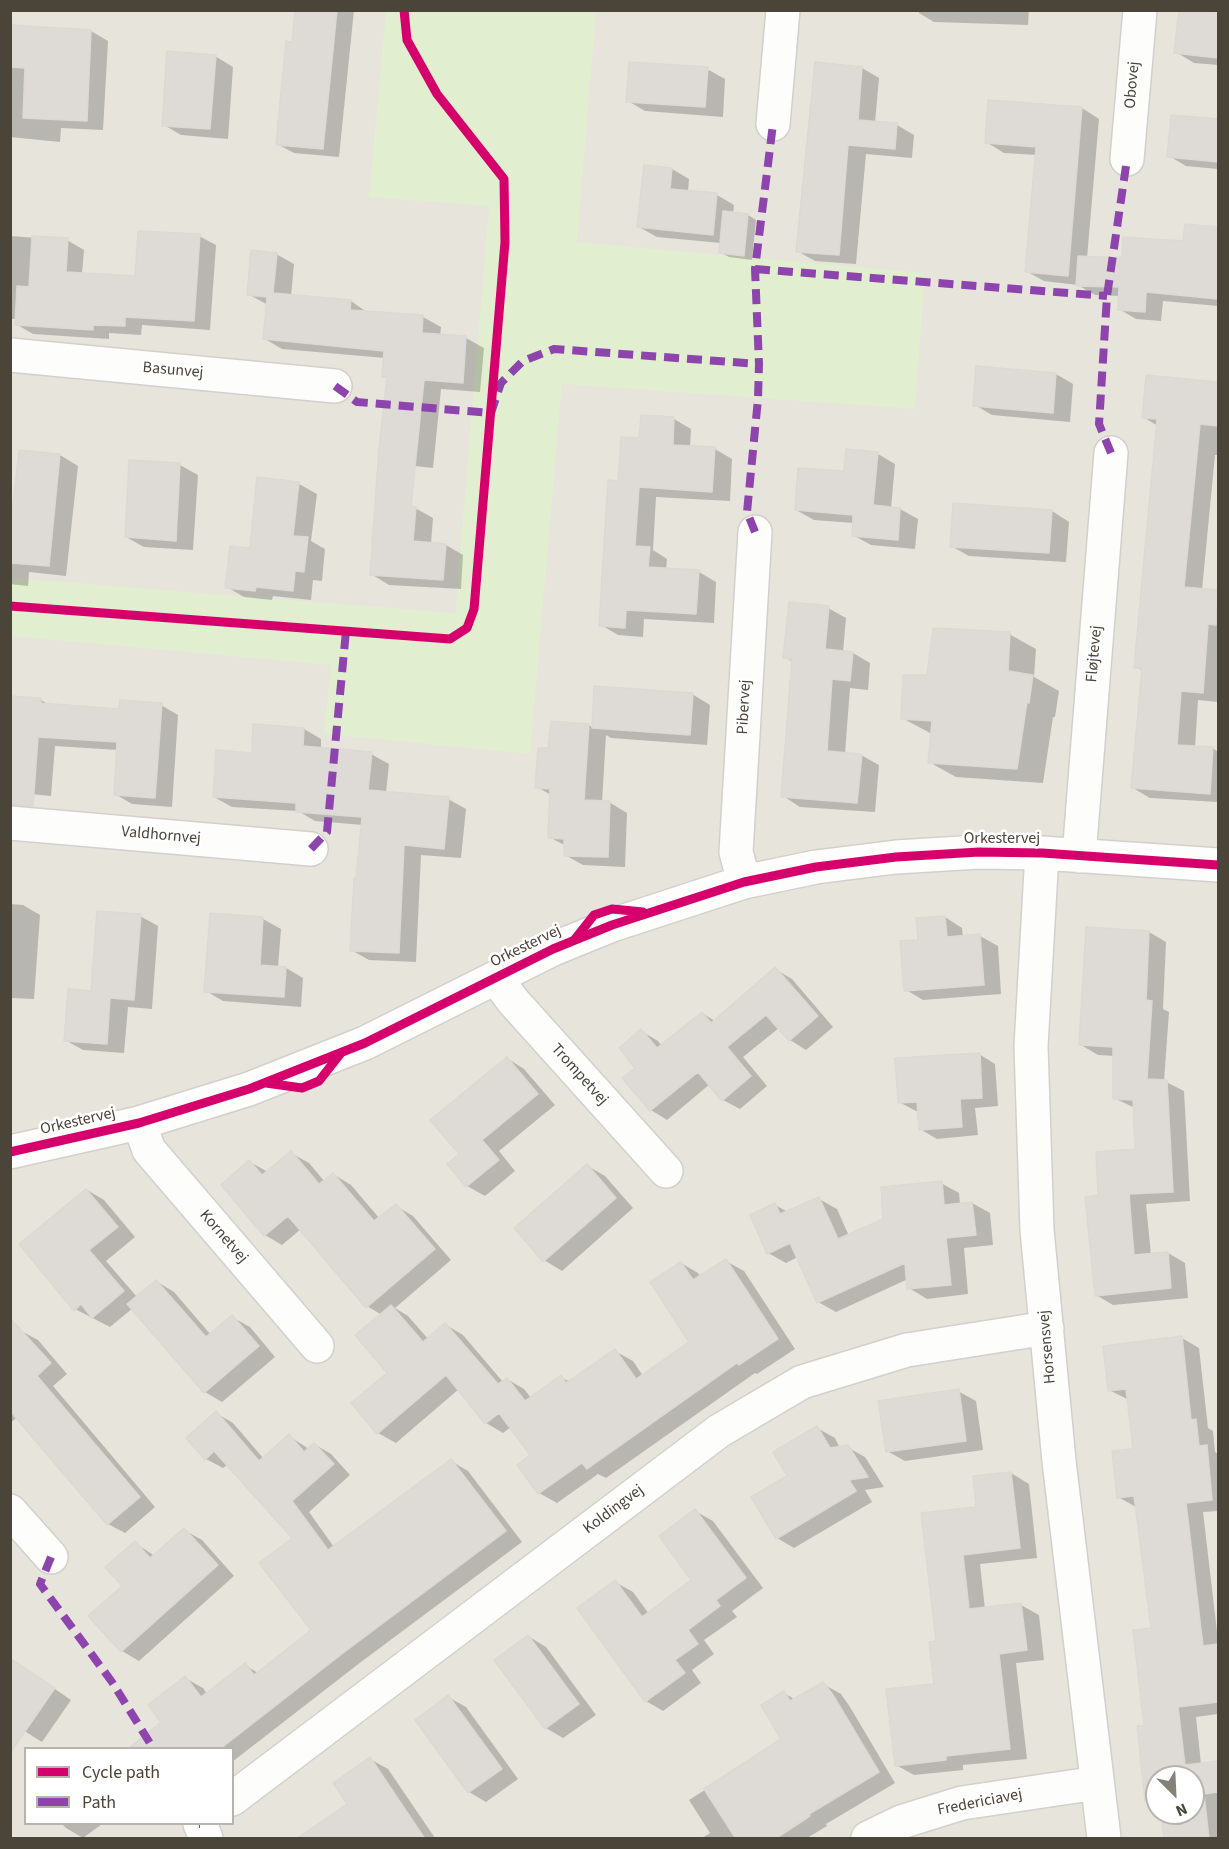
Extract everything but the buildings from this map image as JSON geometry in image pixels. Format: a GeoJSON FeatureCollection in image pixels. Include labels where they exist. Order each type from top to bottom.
{"type":"FeatureCollection","features":[{"type":"Feature","properties":{"kind":"street"},"geometry":{"type":"LineString","coordinates":[[773,124],[783,10]]}},
{"type":"Feature","properties":{"kind":"street","name":"Obovej"},"geometry":{"type":"LineString","coordinates":[[1126,159],[1140,10]]}},
{"type":"Feature","properties":{"kind":"street","name":"Basunvej"},"geometry":{"type":"LineString","coordinates":[[10,355],[335,386]]}},
{"type":"Feature","properties":{"kind":"street","name":"Fløjtevej"},"geometry":{"type":"LineString","coordinates":[[1079,856],[1111,453]]}},
{"type":"Feature","properties":{"kind":"street","name":"Pibervej"},"geometry":{"type":"LineString","coordinates":[[744,882],[736,852],[755,532]]}},
{"type":"Feature","properties":{"kind":"street","name":"Valdhornvej"},"geometry":{"type":"LineString","coordinates":[[10,823],[311,849]]}},
{"type":"Feature","properties":{"kind":"street","name":"Orkestervej"},"geometry":{"type":"LineString","coordinates":[[10,1152],[139,1123],[249,1089],[365,1043],[553,949],[612,925],[744,882],[816,867],[896,857],[979,852],[1042,853],[1218,865]]}},
{"type":"Feature","properties":{"kind":"street","name":"Horsensvej"},"geometry":{"type":"LineString","coordinates":[[1042,853],[1031,1046],[1037,1230],[1059,1461],[1104,1839]]}},
{"type":"Feature","properties":{"kind":"street","name":"Trompetvej"},"geometry":{"type":"LineString","coordinates":[[496,978],[513,1001],[666,1171]]}},
{"type":"Feature","properties":{"kind":"street","name":"Kornetvej"},"geometry":{"type":"LineString","coordinates":[[139,1123],[149,1150],[317,1346]]}},
{"type":"Feature","properties":{"kind":"street","name":"Koldingvej"},"geometry":{"type":"LineString","coordinates":[[234,1797],[719,1431],[802,1382],[907,1350],[1047,1328]]}},
{"type":"Feature","properties":{"kind":"street"},"geometry":{"type":"LineString","coordinates":[[10,1511],[51,1557]]}},
{"type":"Feature","properties":{"kind":"street","name":"Fredericiavej"},"geometry":{"type":"LineString","coordinates":[[868,1839],[901,1822],[962,1803],[1097,1783]]}},
{"type":"Feature","properties":{"kind":"street"},"geometry":{"type":"LineString","coordinates":[[200,1825],[206,1839]]}},
{"type":"Feature","properties":{"kind":"shaded area"},"geometry":{"type":"Polygon","coordinates":[[[11,11],[1218,11],[1218,1838],[11,1838],[11,11]]]}},
{"type":"Feature","properties":{"kind":"green space"},"geometry":{"type":"Polygon","coordinates":[[[386,11],[596,11],[577,242],[925,273],[915,409],[562,384],[530,754],[324,734],[331,665],[11,636],[11,578],[455,613],[489,206],[369,197],[386,11]]]}},
{"type":"Feature","properties":{"kind":"marked path"},"geometry":{"type":"LineString","coordinates":[[755,532],[747,512],[758,399],[759,364],[755,269],[773,124]]}},
{"type":"Feature","properties":{"kind":"marked path"},"geometry":{"type":"LineString","coordinates":[[1111,453],[1099,424],[1107,296],[1127,159]]}},
{"type":"Feature","properties":{"kind":"marked path"},"geometry":{"type":"LineString","coordinates":[[755,269],[1107,296]]}},
{"type":"Feature","properties":{"kind":"marked path"},"geometry":{"type":"LineString","coordinates":[[335,386],[357,402],[491,413],[501,383],[523,361],[554,349],[759,364]]}},
{"type":"Feature","properties":{"kind":"marked path"},"geometry":{"type":"LineString","coordinates":[[311,849],[327,832],[346,631]]}},
{"type":"Feature","properties":{"kind":"marked path"},"geometry":{"type":"LineString","coordinates":[[51,1557],[40,1584],[112,1682],[152,1747]]}},
{"type":"Feature","properties":{"kind":"cycle path"},"geometry":{"type":"LineString","coordinates":[[10,606],[450,639],[467,628],[474,609],[505,242],[504,179],[437,94],[407,40],[404,10]]}},
{"type":"Feature","properties":{"kind":"cycle path"},"geometry":{"type":"LineString","coordinates":[[10,1152],[139,1123],[249,1089],[365,1043],[553,949],[612,925],[744,882],[816,867],[896,857],[979,852],[1042,853],[1218,865]]}},
{"type":"Feature","properties":{"kind":"cycle path"},"geometry":{"type":"LineString","coordinates":[[575,939],[594,915],[612,909],[643,912]]}},
{"type":"Feature","properties":{"kind":"cycle path"},"geometry":{"type":"LineString","coordinates":[[266,1083],[302,1088],[319,1081],[341,1053]]}}]}
